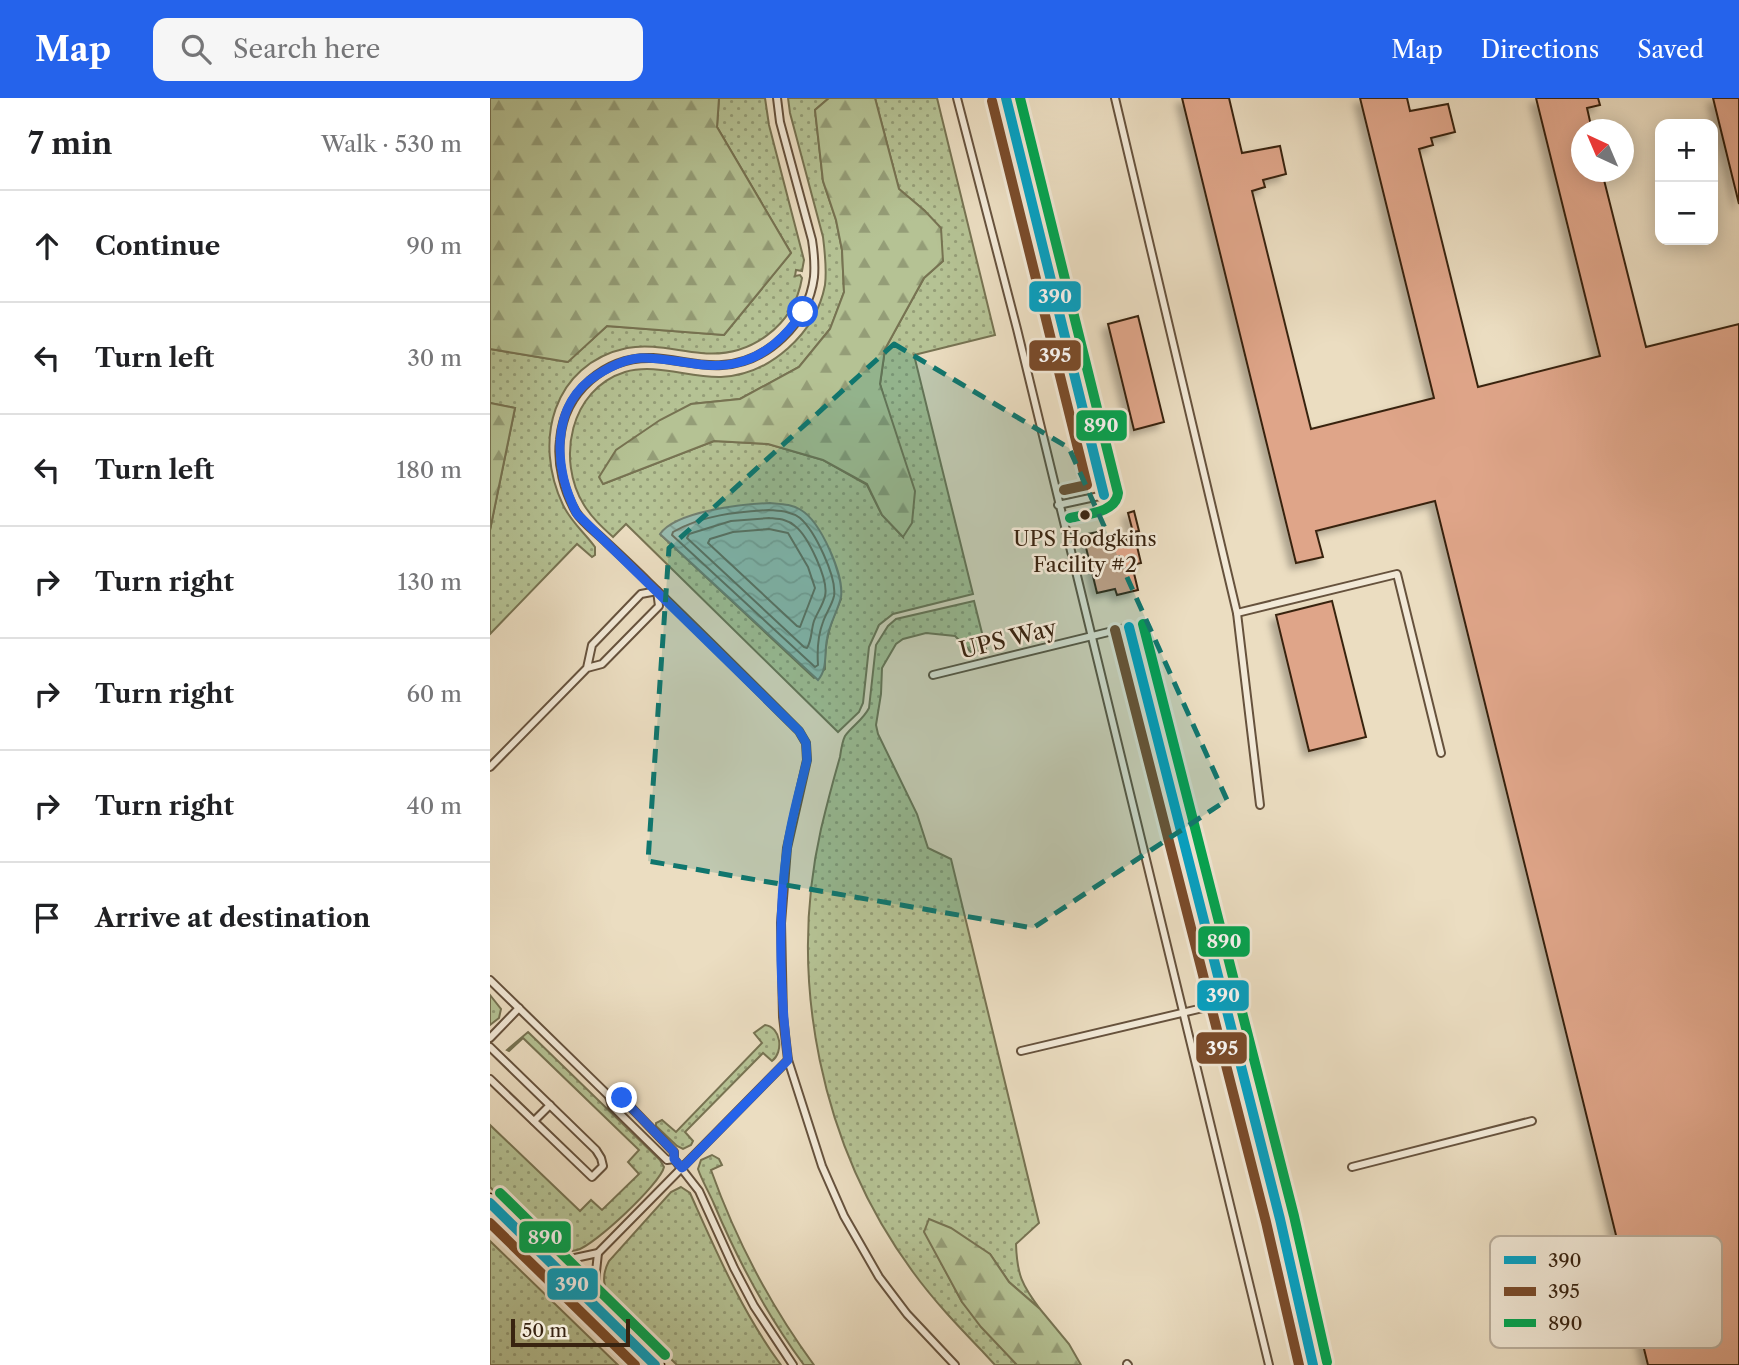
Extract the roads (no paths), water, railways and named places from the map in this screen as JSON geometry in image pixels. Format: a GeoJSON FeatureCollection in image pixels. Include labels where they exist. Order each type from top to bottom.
{"type":"FeatureCollection","features":[{"type":"Feature","properties":{"kind":"main road"},"geometry":{"type":"LineString","coordinates":[[490,1203],[655,1365]]}},
{"type":"Feature","properties":{"kind":"lane"},"geometry":{"type":"LineString","coordinates":[[777,98],[780,122],[815,260],[810,295],[803,312],[790,331],[775,345],[739,362],[708,366],[642,358],[616,364],[591,378],[579,390],[563,423],[559,440],[561,473],[577,514],[799,731],[806,743],[807,760],[789,835],[782,886],[783,1017],[788,1060],[822,1166],[844,1216],[879,1277],[907,1314],[955,1365]]}},
{"type":"Feature","properties":{"kind":"lane","name":"UPS Way"},"geometry":{"type":"LineString","coordinates":[[957,98],[1017,329],[1269,1365]]}},
{"type":"Feature","properties":{"kind":"lane"},"geometry":{"type":"LineString","coordinates":[[1006,98],[1104,495],[1059,505]]}},
{"type":"Feature","properties":{"kind":"lane"},"geometry":{"type":"LineString","coordinates":[[1115,98],[1237,613],[1260,805]]}},
{"type":"Feature","properties":{"kind":"lane"},"geometry":{"type":"LineString","coordinates":[[1237,613],[1397,574],[1441,753]]}},
{"type":"Feature","properties":{"kind":"lane"},"geometry":{"type":"LineString","coordinates":[[587,668],[592,645],[641,594],[657,590]]}},
{"type":"Feature","properties":{"kind":"lane"},"geometry":{"type":"LineString","coordinates":[[490,767],[587,668],[602,664],[659,606],[657,590]]}},
{"type":"Feature","properties":{"kind":"lane","name":"UPS Way"},"geometry":{"type":"LineString","coordinates":[[933,675],[1129,626],[1280,1219],[1313,1365]]}},
{"type":"Feature","properties":{"kind":"lane"},"geometry":{"type":"LineString","coordinates":[[490,980],[609,1096],[612,1106],[667,1160],[674,1159]]}},
{"type":"Feature","properties":{"kind":"lane"},"geometry":{"type":"LineString","coordinates":[[1021,1051],[1224,1003]]}},
{"type":"Feature","properties":{"kind":"lane"},"geometry":{"type":"LineString","coordinates":[[490,1038],[519,1008]]}},
{"type":"Feature","properties":{"kind":"lane"},"geometry":{"type":"LineString","coordinates":[[490,1047],[596,1150],[603,1166],[592,1177],[490,1079]]}},
{"type":"Feature","properties":{"kind":"lane"},"geometry":{"type":"LineString","coordinates":[[547,1259],[575,1258],[598,1253],[788,1060]]}},
{"type":"Feature","properties":{"kind":"lane"},"geometry":{"type":"LineString","coordinates":[[609,1096],[622,1098],[674,1152],[674,1159],[699,1191],[728,1257],[754,1306],[793,1365]]}},
{"type":"Feature","properties":{"kind":"lane"},"geometry":{"type":"LineString","coordinates":[[534,1121],[550,1105]]}},
{"type":"Feature","properties":{"kind":"lane"},"geometry":{"type":"LineString","coordinates":[[1352,1167],[1532,1121]]}},
{"type":"Feature","properties":{"kind":"lane"},"geometry":{"type":"LineString","coordinates":[[593,1304],[598,1253]]}},
{"type":"Feature","properties":{"kind":"water"},"geometry":{"type":"Polygon","coordinates":[[[770,503],[794,507],[809,516],[830,550],[839,576],[841,597],[828,633],[824,666],[818,680],[660,534],[668,526],[695,514],[728,507],[770,503]]]}},
{"type":"Feature","properties":{"kind":"place","name":"UPS Hodgkins Facility #2"},"geometry":{"type":"Point","coordinates":[1085,515]}}]}
